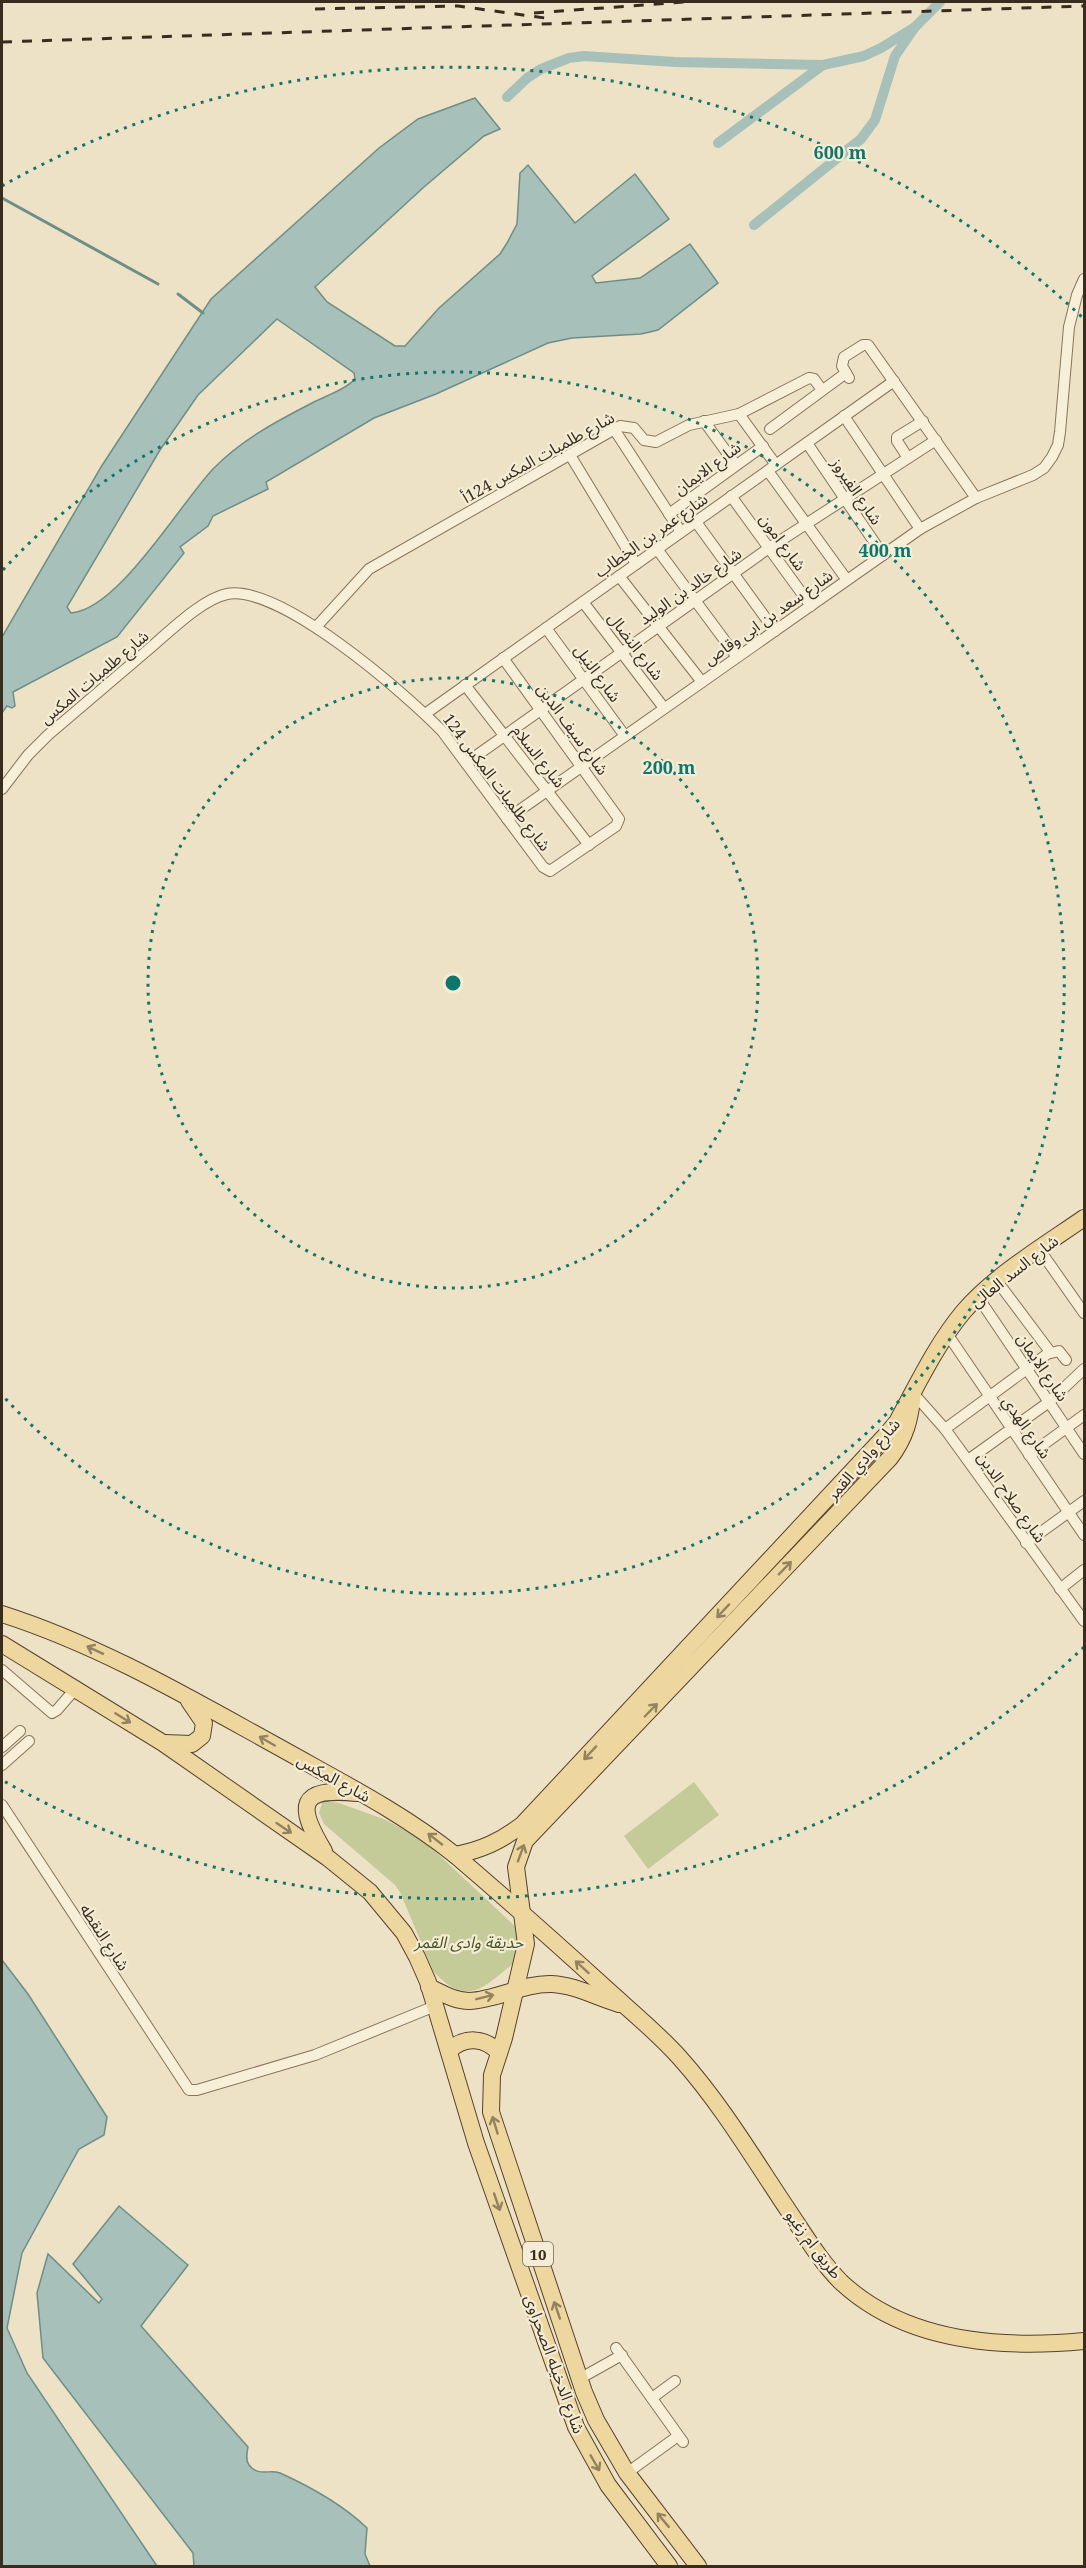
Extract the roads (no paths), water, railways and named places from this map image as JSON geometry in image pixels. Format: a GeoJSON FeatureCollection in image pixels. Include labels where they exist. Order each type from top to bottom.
{"type":"FeatureCollection","features":[{"type":"Feature","properties":{"kind":"main road","name":"شارع السد العالى"},"geometry":{"type":"LineString","coordinates":[[913,1393],[958,1318],[978,1297],[1039,1249],[1084,1218]]}},
{"type":"Feature","properties":{"kind":"main road","name":"شارع وادي القمر"},"geometry":{"type":"LineString","coordinates":[[455,1855],[488,1847],[503,1840],[523,1824],[878,1446],[897,1422],[913,1393]]}},
{"type":"Feature","properties":{"kind":"main road","name":"شارع وادي القمر"},"geometry":{"type":"LineString","coordinates":[[520,1911],[516,1867],[525,1841],[890,1458],[901,1444],[909,1426],[913,1393]]}},
{"type":"Feature","properties":{"kind":"main road","name":"شارع المكس"},"geometry":{"type":"LineString","coordinates":[[2,1614],[95,1649],[186,1696],[363,1794],[426,1832],[520,1911],[626,2006]]}},
{"type":"Feature","properties":{"kind":"main road"},"geometry":{"type":"LineString","coordinates":[[2,1644],[163,1743],[350,1873],[388,1912],[417,1957],[435,2006]]}},
{"type":"Feature","properties":{"kind":"main road"},"geometry":{"type":"LineString","coordinates":[[163,1743],[192,1744],[202,1736],[204,1723],[186,1696]]}},
{"type":"Feature","properties":{"kind":"main road"},"geometry":{"type":"LineString","coordinates":[[328,1858],[309,1826],[306,1816],[307,1806],[313,1797],[321,1792],[363,1794]]}},
{"type":"Feature","properties":{"kind":"main road","name":"شارع الدخيله الصحراوى"},"geometry":{"type":"LineString","coordinates":[[520,1911],[526,1944],[490,2087],[491,2112],[579,2379],[596,2420],[627,2472],[698,2566]]}},
{"type":"Feature","properties":{"kind":"main road"},"geometry":{"type":"LineString","coordinates":[[429,1988],[455,1999],[468,2001],[515,1989],[551,1984],[568,1987],[626,2006]]}},
{"type":"Feature","properties":{"kind":"main road","name":"شارع الدخيله الصحراوى"},"geometry":{"type":"LineString","coordinates":[[435,2006],[476,2143],[576,2427],[608,2485],[669,2566]]}},
{"type":"Feature","properties":{"kind":"main road","name":"طريق ام زغيو"},"geometry":{"type":"LineString","coordinates":[[626,2006],[679,2056],[698,2079],[820,2258],[841,2281],[865,2301],[891,2317],[910,2325],[949,2336],[1025,2344],[1084,2341]]}},
{"type":"Feature","properties":{"kind":"main road"},"geometry":{"type":"LineString","coordinates":[[449,2051],[459,2043],[472,2040],[484,2042],[499,2053]]}},
{"type":"Feature","properties":{"kind":"main road"},"geometry":{"type":"LineString","coordinates":[[547,2348],[567,2340]]}},
{"type":"Feature","properties":{"kind":"street","name":"شارع سعد بن ابى وقاص"},"geometry":{"type":"LineString","coordinates":[[507,819],[920,529],[976,498],[1033,475],[1044,468],[1052,458],[1060,432],[1069,327],[1077,295],[1084,279]]}},
{"type":"Feature","properties":{"kind":"street"},"geometry":{"type":"LineString","coordinates":[[770,429],[822,390],[847,375],[842,366],[844,357],[863,345],[870,347],[976,498]]}},
{"type":"Feature","properties":{"kind":"street","name":"شارع طلمبات المكس 124أ"},"geometry":{"type":"LineString","coordinates":[[317,626],[369,569],[614,429],[627,426],[634,428],[644,440],[656,442],[675,431],[704,421],[739,414],[811,378],[822,390]]}},
{"type":"Feature","properties":{"kind":"street","name":"شارع عمر بن الخطاب"},"geometry":{"type":"LineString","coordinates":[[425,714],[894,381]]}},
{"type":"Feature","properties":{"kind":"street"},"geometry":{"type":"LineString","coordinates":[[784,393],[795,410]]}},
{"type":"Feature","properties":{"kind":"street"},"geometry":{"type":"LineString","coordinates":[[739,414],[763,446],[772,468],[806,525],[847,580]]}},
{"type":"Feature","properties":{"kind":"street"},"geometry":{"type":"LineString","coordinates":[[844,416],[920,529]]}},
{"type":"Feature","properties":{"kind":"street"},"geometry":{"type":"LineString","coordinates":[[704,421],[736,465]]}},
{"type":"Feature","properties":{"kind":"street"},"geometry":{"type":"LineString","coordinates":[[908,458],[897,441],[897,437],[923,422]]}},
{"type":"Feature","properties":{"kind":"street"},"geometry":{"type":"LineString","coordinates":[[614,429],[681,532]]}},
{"type":"Feature","properties":{"kind":"street","name":"شارع خالد بن الوليد"},"geometry":{"type":"LineString","coordinates":[[466,763],[769,548],[936,440]]}},
{"type":"Feature","properties":{"kind":"street","name":"شارع الفيروز"},"geometry":{"type":"LineString","coordinates":[[807,443],[883,555]]}},
{"type":"Feature","properties":{"kind":"street","name":"شارع الايمان"},"geometry":{"type":"LineString","coordinates":[[669,514],[763,446]]}},
{"type":"Feature","properties":{"kind":"street"},"geometry":{"type":"LineString","coordinates":[[570,455],[636,564]]}},
{"type":"Feature","properties":{"kind":"street","name":"شارع امون"},"geometry":{"type":"LineString","coordinates":[[732,496],[811,606]]}},
{"type":"Feature","properties":{"kind":"street"},"geometry":{"type":"LineString","coordinates":[[696,522],[775,631]]}},
{"type":"Feature","properties":{"kind":"street"},"geometry":{"type":"LineString","coordinates":[[657,549],[737,657]]}},
{"type":"Feature","properties":{"kind":"street"},"geometry":{"type":"LineString","coordinates":[[619,576],[702,682]]}},
{"type":"Feature","properties":{"kind":"street","name":"شارع طلمبات المكس 124"},"geometry":{"type":"LineString","coordinates":[[215,597],[239,593],[251,594],[317,626],[425,714],[466,763],[546,870],[553,870],[589,845]]}},
{"type":"Feature","properties":{"kind":"street","name":"شارع طلمبات المكس"},"geometry":{"type":"LineString","coordinates":[[2,789],[28,755],[48,735],[215,597]]}},
{"type":"Feature","properties":{"kind":"street","name":"شارع النضال"},"geometry":{"type":"LineString","coordinates":[[583,602],[664,708]]}},
{"type":"Feature","properties":{"kind":"street","name":"شارع النيل"},"geometry":{"type":"LineString","coordinates":[[546,628],[625,736]]}},
{"type":"Feature","properties":{"kind":"street","name":"شارع سيف الدين"},"geometry":{"type":"LineString","coordinates":[[503,658],[619,817],[618,824],[589,845]]}},
{"type":"Feature","properties":{"kind":"street","name":"شارع السلام"},"geometry":{"type":"LineString","coordinates":[[465,686],[589,845]]}},
{"type":"Feature","properties":{"kind":"street"},"geometry":{"type":"LineString","coordinates":[[1039,1249],[1084,1313]]}},
{"type":"Feature","properties":{"kind":"street"},"geometry":{"type":"LineString","coordinates":[[997,1281],[1050,1352]]}},
{"type":"Feature","properties":{"kind":"street","name":"شارع الايمان"},"geometry":{"type":"LineString","coordinates":[[978,1297],[1084,1454]]}},
{"type":"Feature","properties":{"kind":"street","name":"شارع الهدي"},"geometry":{"type":"LineString","coordinates":[[948,1335],[1084,1535]]}},
{"type":"Feature","properties":{"kind":"street"},"geometry":{"type":"LineString","coordinates":[[945,1429],[1050,1352],[1059,1351],[1066,1360]]}},
{"type":"Feature","properties":{"kind":"street"},"geometry":{"type":"LineString","coordinates":[[968,1460],[1049,1402],[1084,1372]]}},
{"type":"Feature","properties":{"kind":"street","name":"شارع صلاح الدين"},"geometry":{"type":"LineString","coordinates":[[913,1393],[945,1429],[1084,1621]]}},
{"type":"Feature","properties":{"kind":"street"},"geometry":{"type":"LineString","coordinates":[[1029,1455],[1084,1415]]}},
{"type":"Feature","properties":{"kind":"street"},"geometry":{"type":"LineString","coordinates":[[1026,1543],[1084,1501]]}},
{"type":"Feature","properties":{"kind":"street"},"geometry":{"type":"LineString","coordinates":[[1060,1589],[1084,1570]]}},
{"type":"Feature","properties":{"kind":"street"},"geometry":{"type":"LineString","coordinates":[[2,1670],[52,1713],[76,1688]]}},
{"type":"Feature","properties":{"kind":"street"},"geometry":{"type":"LineString","coordinates":[[2,1747],[20,1731]]}},
{"type":"Feature","properties":{"kind":"street"},"geometry":{"type":"LineString","coordinates":[[2,1765],[28,1741]]}},
{"type":"Feature","properties":{"kind":"street","name":"شارع النقطه"},"geometry":{"type":"LineString","coordinates":[[2,1805],[183,2085],[193,2091],[315,2055],[435,2006]]}},
{"type":"Feature","properties":{"kind":"street"},"geometry":{"type":"LineString","coordinates":[[579,2379],[619,2351],[680,2439],[627,2472]]}},
{"type":"Feature","properties":{"kind":"street"},"geometry":{"type":"LineString","coordinates":[[652,2398],[675,2380]]}},
{"type":"Feature","properties":{"kind":"water"},"geometry":{"type":"Polygon","coordinates":[[[475,98],[500,129],[484,136],[424,187],[315,287],[327,302],[395,346],[405,346],[439,308],[500,254],[517,224],[520,173],[528,165],[575,223],[635,174],[669,219],[592,276],[596,283],[640,278],[690,244],[718,283],[658,330],[641,334],[572,338],[548,343],[436,394],[374,418],[266,482],[268,489],[213,516],[208,526],[180,547],[184,553],[117,637],[13,692],[15,706],[12,708],[7,706],[2,713],[2,637],[101,467],[211,299],[379,148],[418,119],[475,98]],[[277,319],[198,395],[160,450],[67,607],[71,613],[89,607],[108,594],[128,575],[199,485],[235,449],[273,424],[346,386],[355,379],[354,373],[277,319]]]}},
{"type":"Feature","properties":{"kind":"water"},"geometry":{"type":"Polygon","coordinates":[[[2,1960],[28,1994],[107,2117],[104,2135],[79,2149],[22,2253],[7,2328],[27,2373],[157,2566],[2,2566],[2,1960]]]}},
{"type":"Feature","properties":{"kind":"water"},"geometry":{"type":"Polygon","coordinates":[[[119,2206],[188,2265],[141,2326],[248,2447],[247,2461],[253,2469],[260,2472],[280,2473],[303,2484],[337,2504],[367,2528],[365,2554],[370,2566],[194,2566],[193,2553],[43,2358],[37,2293],[48,2254],[99,2303],[102,2299],[73,2264],[119,2206]]]}},
{"type":"Feature","properties":{"kind":"waterway"},"geometry":{"type":"LineString","coordinates":[[754,225],[861,139],[875,120],[895,56],[915,27],[940,2]]}},
{"type":"Feature","properties":{"kind":"waterway"},"geometry":{"type":"LineString","coordinates":[[507,97],[527,78],[541,69],[569,58],[584,56],[675,62],[823,65],[864,56],[915,27]]}},
{"type":"Feature","properties":{"kind":"waterway"},"geometry":{"type":"LineString","coordinates":[[718,143],[823,65]]}},
{"type":"Feature","properties":{"kind":"waterway"},"geometry":{"type":"LineString","coordinates":[[2,198],[158,284]]}},
{"type":"Feature","properties":{"kind":"waterway"},"geometry":{"type":"LineString","coordinates":[[178,294],[203,313]]}},
{"type":"Feature","properties":{"kind":"railway"},"geometry":{"type":"LineString","coordinates":[[534,13],[684,2]]}},
{"type":"Feature","properties":{"kind":"railway"},"geometry":{"type":"LineString","coordinates":[[315,9],[458,6],[545,18]]}},
{"type":"Feature","properties":{"kind":"railway"},"geometry":{"type":"LineString","coordinates":[[2,42],[1084,6]]}},
{"type":"Feature","properties":{"kind":"park label","name":"حديقة وادى القمر"},"geometry":{"type":"Point","coordinates":[469,1942]}}]}
